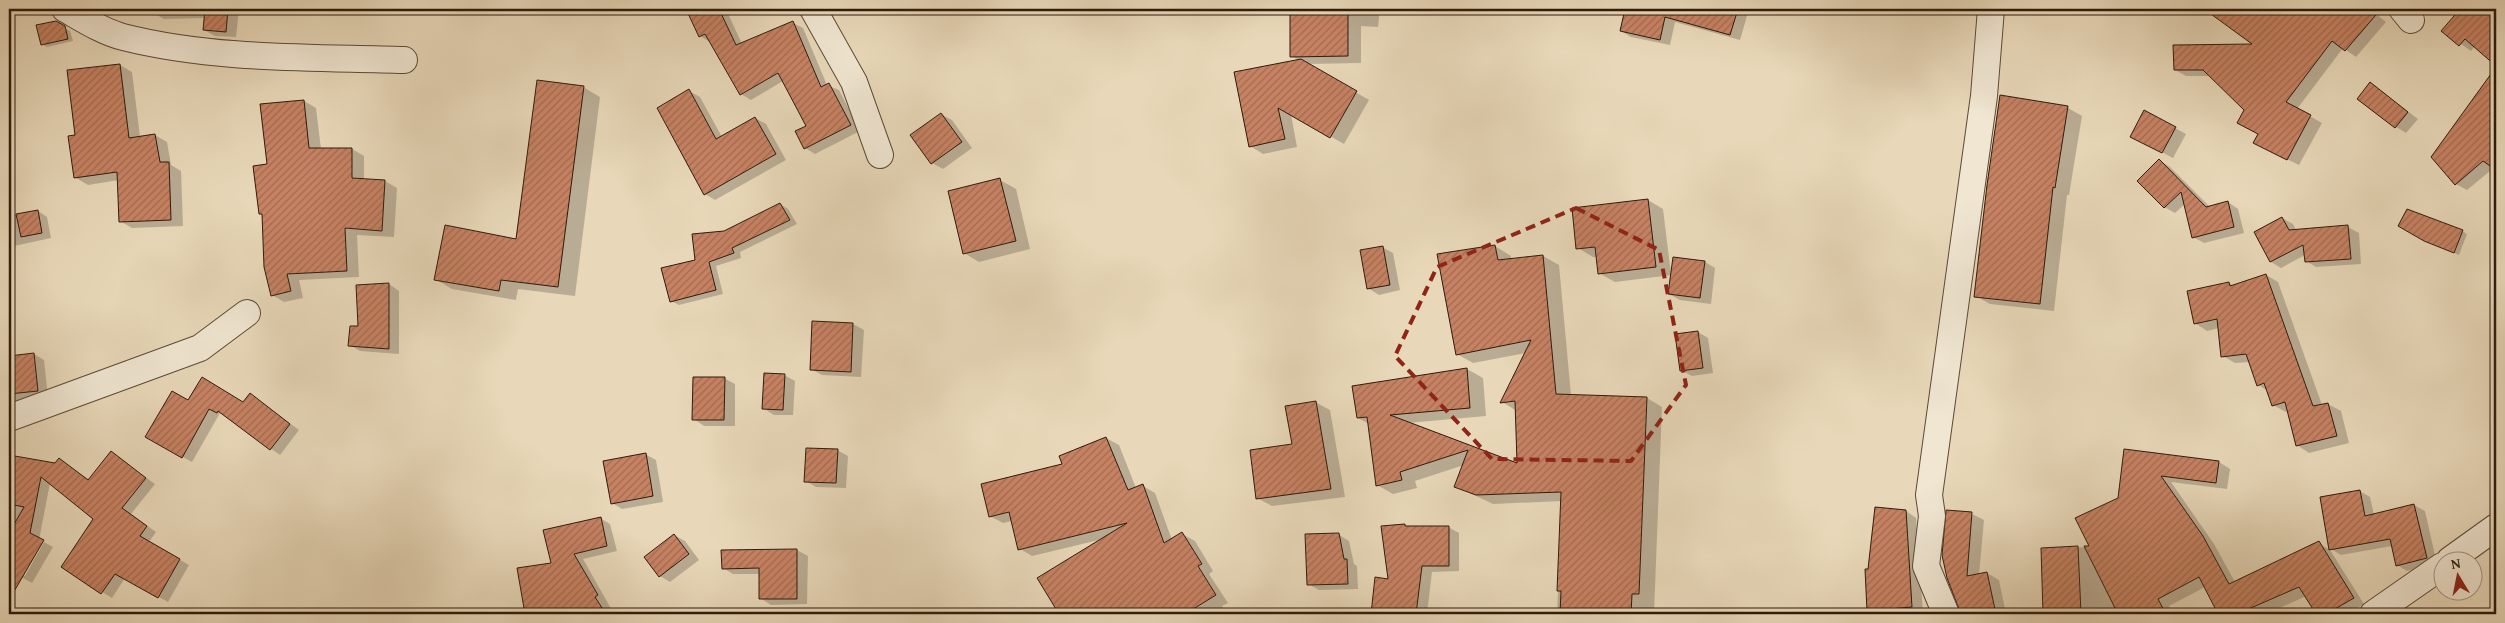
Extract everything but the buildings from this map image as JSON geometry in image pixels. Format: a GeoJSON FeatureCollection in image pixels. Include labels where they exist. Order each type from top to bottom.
{"type":"FeatureCollection","features":[{"type":"Feature","properties":{"kind":"street"},"geometry":{"type":"LineString","coordinates":[[65,9],[122,36],[186,48],[265,55],[404,60]]}},
{"type":"Feature","properties":{"kind":"street"},"geometry":{"type":"LineString","coordinates":[[813,9],[854,82],[880,155]]}},
{"type":"Feature","properties":{"kind":"street"},"geometry":{"type":"LineString","coordinates":[[1946,614],[1926,566],[1932,516],[1929,495],[1984,96],[1991,9]]}},
{"type":"Feature","properties":{"kind":"street"},"geometry":{"type":"LineString","coordinates":[[9,418],[200,348],[247,313]]}},
{"type":"Feature","properties":{"kind":"street"},"geometry":{"type":"LineString","coordinates":[[2464,550],[2496,527]]}},
{"type":"Feature","properties":{"kind":"street"},"geometry":{"type":"LineString","coordinates":[[2373,614],[2432,573]]}},
{"type":"Feature","properties":{"kind":"highlighted area"},"geometry":{"type":"Polygon","coordinates":[[[1576,208],[1659,250],[1686,385],[1631,461],[1492,459],[1395,356],[1437,267],[1576,208]]]}}]}
